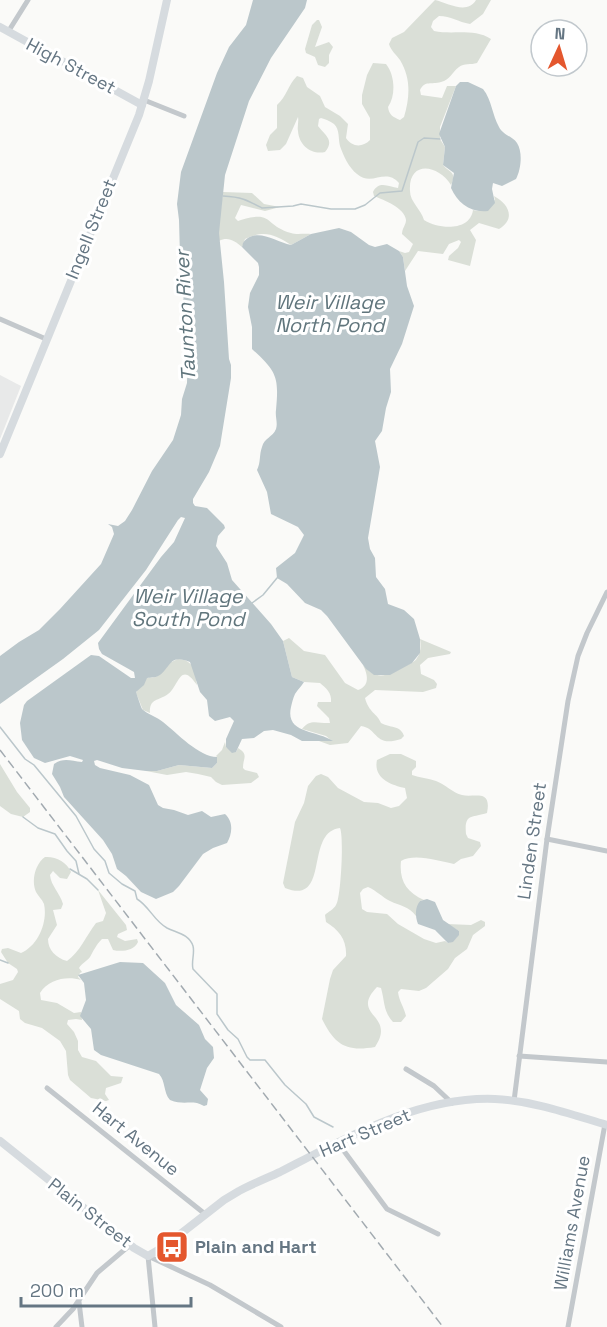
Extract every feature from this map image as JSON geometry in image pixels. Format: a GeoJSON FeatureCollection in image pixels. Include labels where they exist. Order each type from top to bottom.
{"type":"FeatureCollection","features":[{"type":"Feature","properties":{"kind":"main road","name":"Ingell Street"},"geometry":{"type":"LineString","coordinates":[[0,454],[143,102],[167,0]]}},
{"type":"Feature","properties":{"kind":"main road","name":"High Street"},"geometry":{"type":"LineString","coordinates":[[4,30],[143,102]]}},
{"type":"Feature","properties":{"kind":"main road","name":"Hart Street"},"geometry":{"type":"LineString","coordinates":[[148,1256],[239,1191],[401,1115],[452,1103],[484,1099],[514,1101],[552,1109],[606,1125]]}},
{"type":"Feature","properties":{"kind":"main road","name":"Plain Street"},"geometry":{"type":"LineString","coordinates":[[0,1141],[130,1245],[148,1256]]}},
{"type":"Feature","properties":{"kind":"street"},"geometry":{"type":"LineString","coordinates":[[4,30],[28,0]]}},
{"type":"Feature","properties":{"kind":"street"},"geometry":{"type":"LineString","coordinates":[[143,102],[184,116]]}},
{"type":"Feature","properties":{"kind":"street"},"geometry":{"type":"LineString","coordinates":[[0,319],[46,339]]}},
{"type":"Feature","properties":{"kind":"street","name":"Linden Street"},"geometry":{"type":"LineString","coordinates":[[514,1101],[562,735],[575,666],[587,633],[607,592]]}},
{"type":"Feature","properties":{"kind":"street"},"geometry":{"type":"LineString","coordinates":[[547,840],[607,851]]}},
{"type":"Feature","properties":{"kind":"street"},"geometry":{"type":"LineString","coordinates":[[519,1056],[607,1062]]}},
{"type":"Feature","properties":{"kind":"street"},"geometry":{"type":"LineString","coordinates":[[406,1069],[434,1086],[452,1103]]}},
{"type":"Feature","properties":{"kind":"street","name":"Hart Avenue"},"geometry":{"type":"LineString","coordinates":[[47,1088],[205,1214]]}},
{"type":"Feature","properties":{"kind":"street","name":"Williams Avenue"},"geometry":{"type":"LineString","coordinates":[[568,1327],[606,1125]]}},
{"type":"Feature","properties":{"kind":"street"},"geometry":{"type":"LineString","coordinates":[[338,1143],[387,1209],[438,1234]]}},
{"type":"Feature","properties":{"kind":"street"},"geometry":{"type":"LineString","coordinates":[[56,1327],[67,1317],[97,1273],[130,1245]]}},
{"type":"Feature","properties":{"kind":"street"},"geometry":{"type":"LineString","coordinates":[[148,1256],[155,1327]]}},
{"type":"Feature","properties":{"kind":"street","name":"Plain Street"},"geometry":{"type":"LineString","coordinates":[[148,1256],[210,1285],[281,1327]]}},
{"type":"Feature","properties":{"kind":"street"},"geometry":{"type":"LineString","coordinates":[[79,1301],[82,1327]]}},
{"type":"Feature","properties":{"kind":"shaded area"},"geometry":{"type":"Polygon","coordinates":[[[435,0],[468,7],[476,0],[491,0],[483,14],[470,24],[439,16],[433,21],[431,27],[434,31],[470,33],[491,39],[477,63],[461,66],[447,80],[426,84],[420,90],[421,95],[442,98],[447,86],[456,86],[440,127],[440,139],[445,147],[443,165],[452,173],[453,178],[451,185],[432,169],[419,170],[411,181],[410,195],[424,220],[445,227],[453,227],[466,222],[473,210],[478,211],[495,200],[494,196],[507,207],[509,216],[508,221],[499,229],[479,223],[470,230],[476,240],[470,266],[448,260],[458,248],[461,242],[459,240],[449,244],[443,254],[418,251],[405,271],[403,257],[399,251],[409,252],[413,244],[402,234],[406,222],[405,216],[393,205],[374,196],[373,192],[381,185],[398,188],[399,183],[389,177],[368,179],[354,171],[340,146],[338,131],[334,124],[319,119],[318,126],[329,141],[325,152],[311,151],[304,145],[299,136],[298,117],[286,144],[280,150],[268,151],[266,145],[270,135],[277,128],[277,105],[297,76],[303,78],[307,87],[320,96],[325,107],[348,124],[346,138],[354,145],[364,144],[370,140],[370,118],[362,104],[362,95],[373,63],[386,64],[389,69],[393,85],[391,102],[388,107],[392,115],[398,119],[404,117],[408,81],[404,67],[389,44],[392,38],[404,32],[435,0]]]}},
{"type":"Feature","properties":{"kind":"shaded area"},"geometry":{"type":"Polygon","coordinates":[[[317,20],[322,27],[315,47],[329,42],[333,47],[329,55],[329,63],[325,67],[318,65],[315,57],[306,53],[305,49],[312,25],[317,20]]]}},
{"type":"Feature","properties":{"kind":"shaded area"},"geometry":{"type":"Polygon","coordinates":[[[223,192],[252,193],[264,204],[280,207],[265,211],[241,205],[235,218],[238,221],[263,217],[282,230],[296,234],[311,234],[291,245],[269,234],[245,239],[242,247],[228,239],[219,241],[223,192]]]}},
{"type":"Feature","properties":{"kind":"shaded area"},"geometry":{"type":"Polygon","coordinates":[[[0,375],[21,386],[0,439],[0,375]]]}},
{"type":"Feature","properties":{"kind":"shaded area"},"geometry":{"type":"Polygon","coordinates":[[[289,638],[304,651],[325,655],[345,683],[358,690],[365,686],[367,680],[363,665],[373,674],[383,675],[394,672],[416,659],[421,646],[420,639],[451,652],[428,658],[420,665],[421,674],[434,680],[437,684],[436,688],[423,692],[375,690],[365,698],[381,723],[398,728],[402,732],[404,736],[401,739],[386,741],[361,726],[348,743],[330,745],[319,741],[332,741],[326,736],[302,729],[311,723],[330,723],[329,718],[317,706],[318,702],[331,702],[331,696],[320,683],[304,682],[292,677],[283,641],[289,638]]]}},
{"type":"Feature","properties":{"kind":"shaded area"},"geometry":{"type":"Polygon","coordinates":[[[178,659],[191,664],[197,685],[187,675],[183,675],[168,694],[153,702],[150,713],[143,710],[136,693],[137,690],[146,678],[156,677],[169,663],[178,659]]]}},
{"type":"Feature","properties":{"kind":"shaded area"},"geometry":{"type":"Polygon","coordinates":[[[225,742],[226,747],[236,752],[238,748],[241,750],[245,756],[243,768],[257,773],[259,777],[251,783],[222,785],[211,777],[198,774],[186,772],[167,775],[146,771],[157,771],[179,765],[212,768],[217,763],[216,756],[222,750],[225,742]]]}},
{"type":"Feature","properties":{"kind":"shaded area"},"geometry":{"type":"Polygon","coordinates":[[[390,754],[401,754],[416,761],[412,775],[436,781],[462,795],[484,797],[488,805],[487,813],[470,818],[466,823],[468,838],[480,842],[481,846],[473,856],[461,859],[454,864],[420,858],[401,861],[401,874],[405,885],[424,900],[420,901],[416,916],[407,908],[390,901],[368,887],[360,893],[362,909],[367,912],[387,914],[398,924],[436,943],[445,941],[448,943],[457,937],[459,931],[447,924],[471,925],[481,920],[485,922],[485,926],[473,935],[467,949],[455,958],[448,969],[426,988],[419,991],[401,989],[398,992],[406,1016],[401,1022],[393,1022],[390,1018],[381,988],[377,987],[368,1004],[381,1028],[380,1036],[375,1047],[356,1048],[342,1045],[337,1041],[322,1019],[333,970],[346,956],[344,940],[335,928],[326,922],[325,915],[338,900],[342,854],[340,828],[329,832],[323,842],[313,878],[308,887],[299,891],[285,888],[283,883],[295,822],[304,803],[308,786],[316,776],[321,774],[328,777],[338,788],[364,802],[378,803],[391,808],[399,806],[407,798],[405,788],[384,780],[376,766],[377,760],[390,754]]]}},
{"type":"Feature","properties":{"kind":"shaded area"},"geometry":{"type":"Polygon","coordinates":[[[0,764],[30,808],[30,812],[23,817],[11,814],[0,806],[0,764]]]}},
{"type":"Feature","properties":{"kind":"shaded area"},"geometry":{"type":"Polygon","coordinates":[[[45,857],[60,860],[71,872],[67,879],[60,878],[53,871],[50,875],[63,904],[61,909],[53,910],[57,925],[48,939],[49,947],[56,956],[67,961],[96,923],[103,921],[106,913],[98,890],[126,925],[127,930],[118,934],[117,937],[125,941],[137,939],[138,942],[130,949],[116,951],[113,950],[108,939],[102,939],[79,968],[82,972],[78,977],[81,980],[70,978],[59,980],[48,984],[40,993],[41,1000],[57,1003],[74,1013],[81,1012],[82,1020],[68,1020],[67,1024],[74,1032],[82,1057],[96,1061],[111,1076],[123,1077],[121,1083],[106,1088],[105,1094],[109,1100],[106,1101],[91,1098],[70,1080],[66,1051],[60,1041],[42,1028],[25,1023],[20,1019],[19,1011],[0,999],[0,984],[13,980],[18,972],[8,963],[1,952],[2,949],[8,948],[21,953],[27,950],[37,939],[43,926],[44,904],[36,892],[34,878],[36,868],[45,857]]]}},
{"type":"Feature","properties":{"kind":"water"},"geometry":{"type":"Polygon","coordinates":[[[253,0],[307,0],[305,8],[271,58],[249,101],[225,175],[219,233],[231,378],[220,446],[193,503],[195,506],[207,508],[224,525],[225,528],[218,536],[216,546],[227,563],[232,580],[283,641],[292,677],[304,682],[295,694],[291,707],[290,716],[293,722],[303,730],[333,741],[302,741],[273,730],[264,731],[254,738],[242,739],[236,752],[232,753],[226,747],[226,739],[234,721],[230,717],[215,721],[209,716],[207,700],[200,692],[190,662],[177,659],[161,674],[147,678],[144,685],[136,692],[142,709],[163,722],[196,749],[217,757],[217,763],[212,768],[179,765],[157,771],[122,768],[97,760],[94,761],[95,765],[130,775],[149,785],[158,805],[163,808],[188,815],[202,811],[211,817],[225,814],[230,821],[231,828],[227,843],[203,854],[173,892],[156,899],[141,892],[117,869],[112,854],[103,840],[64,797],[52,774],[54,764],[64,760],[82,762],[83,760],[70,756],[45,763],[34,758],[22,740],[20,723],[27,701],[91,655],[99,656],[131,678],[135,678],[134,672],[102,654],[98,643],[174,542],[185,518],[181,517],[178,520],[146,570],[99,630],[0,704],[0,656],[39,630],[101,564],[114,534],[112,527],[108,524],[118,526],[125,521],[152,471],[173,440],[181,415],[182,399],[187,383],[188,349],[183,318],[184,277],[180,256],[177,204],[181,172],[217,73],[229,47],[246,25],[253,0]]]}},
{"type":"Feature","properties":{"kind":"water"},"geometry":{"type":"Polygon","coordinates":[[[460,82],[468,82],[483,89],[499,127],[515,141],[520,151],[520,166],[516,179],[502,186],[493,183],[495,203],[488,211],[470,209],[457,198],[451,188],[454,173],[443,165],[445,147],[439,134],[456,86],[460,82]]]}},
{"type":"Feature","properties":{"kind":"water","name":"Weir Village North Pond"},"geometry":{"type":"Polygon","coordinates":[[[339,228],[351,232],[369,245],[375,247],[387,244],[399,251],[403,257],[407,286],[414,306],[402,344],[390,369],[391,392],[382,431],[375,441],[380,467],[368,538],[375,558],[376,577],[385,589],[388,604],[404,610],[414,619],[420,639],[420,653],[412,663],[390,675],[374,675],[366,669],[327,616],[321,610],[305,603],[287,584],[277,578],[276,568],[295,553],[304,535],[298,527],[271,514],[267,492],[257,470],[263,444],[276,429],[277,390],[271,370],[252,349],[252,327],[248,307],[250,293],[259,275],[259,267],[258,263],[242,247],[243,243],[248,238],[260,235],[291,245],[311,234],[339,228]]]}},
{"type":"Feature","properties":{"kind":"water"},"geometry":{"type":"Polygon","coordinates":[[[427,899],[435,902],[443,920],[459,931],[459,935],[453,942],[448,943],[435,930],[418,924],[417,906],[420,901],[427,899]]]}},
{"type":"Feature","properties":{"kind":"water"},"geometry":{"type":"Polygon","coordinates":[[[120,962],[143,963],[165,983],[176,1005],[199,1025],[205,1039],[213,1047],[214,1058],[207,1068],[200,1090],[208,1099],[207,1105],[170,1100],[159,1074],[101,1055],[94,1050],[91,1029],[80,1016],[86,1000],[84,983],[78,975],[120,962]]]}},
{"type":"Feature","properties":{"kind":"waterway"},"geometry":{"type":"LineString","coordinates":[[223,196],[244,199],[262,208],[301,204],[331,209],[355,209],[365,205],[380,193],[402,191],[418,142],[424,138],[440,139]]}},
{"type":"Feature","properties":{"kind":"waterway","name":"Weir Village South Pond"},"geometry":{"type":"LineString","coordinates":[[252,603],[263,595],[277,578]]}},
{"type":"Feature","properties":{"kind":"waterway"},"geometry":{"type":"LineString","coordinates":[[0,727],[76,816],[94,849],[105,861],[109,873],[135,891],[137,899],[162,925],[186,936],[191,942],[193,969],[217,994],[217,1014],[228,1030],[238,1039],[247,1057],[250,1060],[265,1060],[285,1085],[306,1104],[314,1117],[333,1127]]}},
{"type":"Feature","properties":{"kind":"waterway"},"geometry":{"type":"LineString","coordinates":[[23,817],[38,828],[55,834],[76,861],[79,874]]}},
{"type":"Feature","properties":{"kind":"waterway"},"geometry":{"type":"LineString","coordinates":[[70,869],[87,879],[98,890]]}},
{"type":"Feature","properties":{"kind":"waterway"},"geometry":{"type":"LineString","coordinates":[[0,960],[8,963]]}},
{"type":"Feature","properties":{"kind":"railway"},"geometry":{"type":"LineString","coordinates":[[0,750],[443,1327]]}},
{"type":"Feature","properties":{"kind":"place","name":"Plain and Hart"},"geometry":{"type":"Point","coordinates":[172,1247]}},
{"type":"Feature","properties":{"kind":"water label","name":"Taunton River"},"geometry":{"type":"Point","coordinates":[185,316]}}]}
